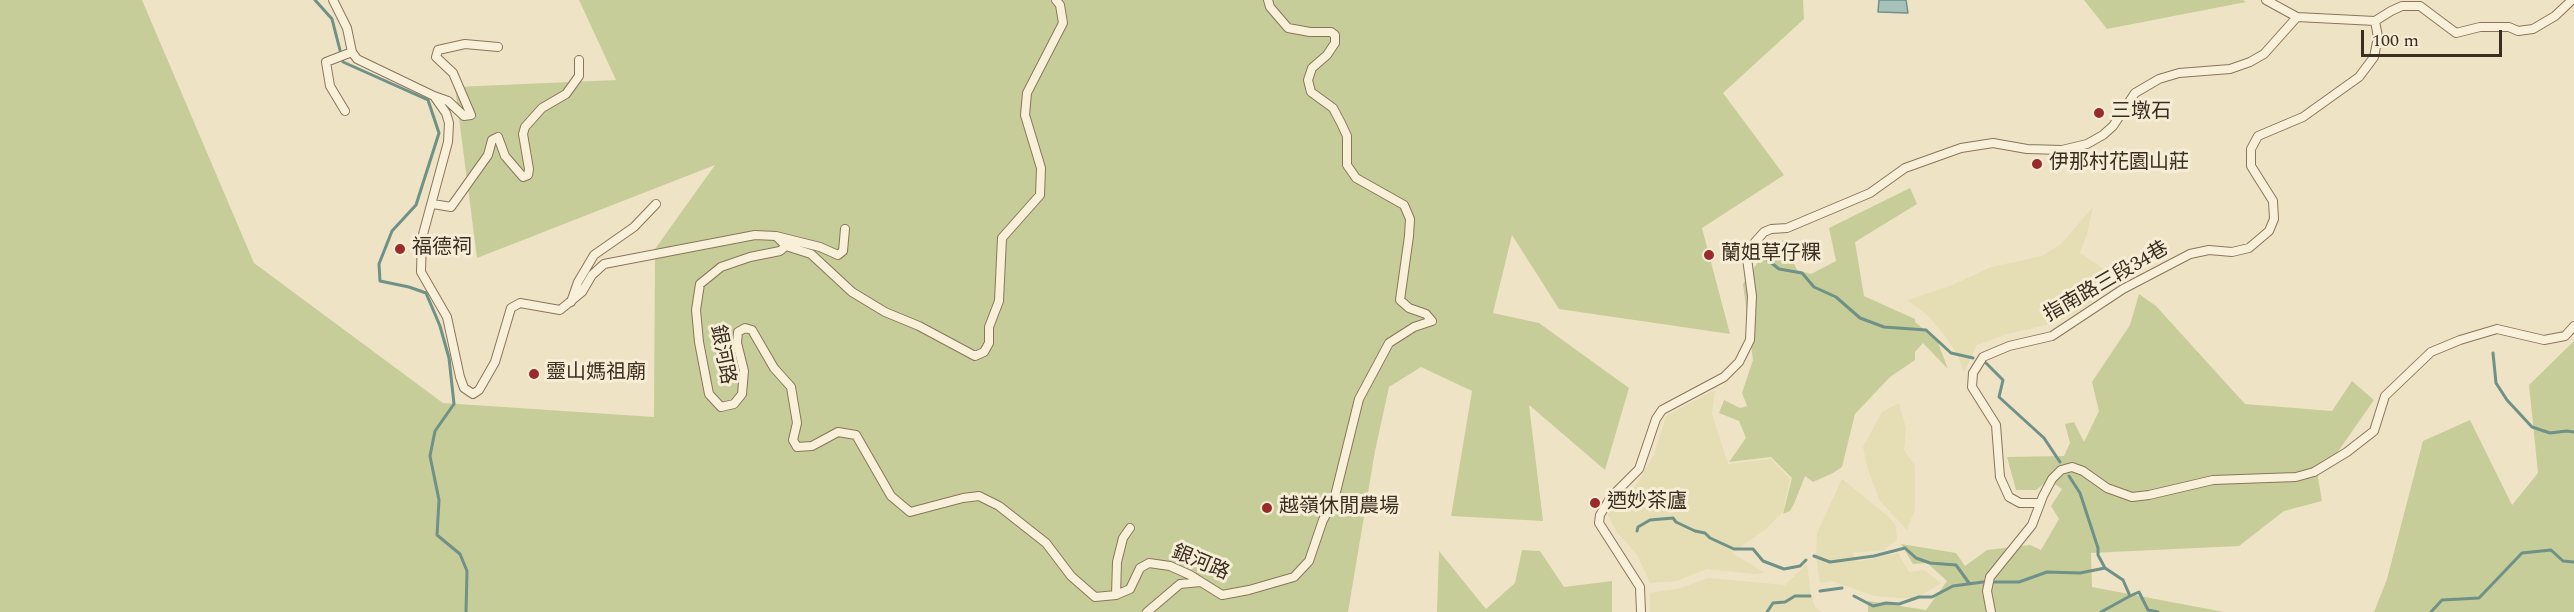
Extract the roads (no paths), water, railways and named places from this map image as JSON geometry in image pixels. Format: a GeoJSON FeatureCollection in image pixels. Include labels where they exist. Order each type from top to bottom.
{"type":"FeatureCollection","features":[{"type":"Feature","properties":{"kind":"street"},"geometry":{"type":"LineString","coordinates":[[333,0],[347,27],[352,52],[357,59],[448,101],[464,116],[471,115],[453,73],[436,57],[438,50],[465,44],[498,47]]}},
{"type":"Feature","properties":{"kind":"street"},"geometry":{"type":"LineString","coordinates":[[776,236],[786,246],[811,254],[852,292],[885,312],[919,326],[975,356],[984,352],[989,343],[989,327],[999,301],[1002,238],[1040,195],[1041,168],[1025,115],[1028,93],[1063,23],[1060,5],[1056,0]]}},
{"type":"Feature","properties":{"kind":"street","name":"銀河路"},"geometry":{"type":"LineString","coordinates":[[786,246],[780,251],[750,257],[721,267],[700,284],[696,310],[709,394],[721,407],[734,405],[742,394],[744,372],[737,343],[738,332],[745,328],[752,330],[774,368],[791,387],[797,423],[793,440],[797,447],[812,446],[838,432],[856,435],[891,496],[910,512],[978,496],[999,506],[1046,543],[1071,576],[1095,597],[1116,595],[1130,589],[1140,568],[1149,563],[1170,566],[1222,595],[1249,590],[1294,576],[1310,561],[1323,520],[1334,500],[1359,399],[1389,343],[1414,327],[1432,321],[1426,314],[1409,308],[1400,300],[1410,236],[1410,219],[1404,205],[1356,178],[1347,165],[1347,136],[1341,123],[1333,108],[1311,92],[1308,80],[1312,68],[1327,55],[1335,43],[1335,35],[1331,32],[1310,32],[1288,28],[1270,7],[1268,0]]}},
{"type":"Feature","properties":{"kind":"street"},"geometry":{"type":"LineString","coordinates":[[2265,0],[2297,17],[2375,21],[2391,11],[2411,5],[2425,9],[2456,33],[2480,27],[2510,27],[2518,31],[2533,29],[2555,16],[2572,0]]}},
{"type":"Feature","properties":{"kind":"street"},"geometry":{"type":"LineString","coordinates":[[1641,612],[1640,587],[1599,523],[1600,515],[1611,497],[1640,468],[1656,419],[1662,410],[1724,377],[1739,362],[1750,340],[1752,296],[1747,258],[1755,242],[1764,232],[1787,228],[1870,193],[1905,168],[1961,148],[1993,143],[2026,149],[2062,150],[2087,144],[2113,126],[2135,93],[2160,79],[2179,73],[2230,69],[2250,62],[2264,54],[2297,17]]}},
{"type":"Feature","properties":{"kind":"street","name":"指南路三段34巷"},"geometry":{"type":"LineString","coordinates":[[2040,503],[2020,503],[2009,497],[2000,477],[1996,425],[1972,387],[1973,373],[1983,357],[2009,346],[2052,336],[2123,288],[2190,254],[2209,250],[2232,252],[2249,248],[2269,231],[2274,219],[2273,201],[2252,166],[2251,149],[2258,136],[2303,117],[2360,77],[2374,57],[2378,37],[2375,21]]}},
{"type":"Feature","properties":{"kind":"street"},"geometry":{"type":"LineString","coordinates":[[345,111],[330,86],[326,62],[352,52]]}},
{"type":"Feature","properties":{"kind":"street"},"geometry":{"type":"LineString","coordinates":[[433,204],[452,207],[488,155],[492,140],[498,137],[505,156],[524,177],[528,175],[523,134],[525,127],[542,108],[566,94],[579,76],[579,60]]}},
{"type":"Feature","properties":{"kind":"street"},"geometry":{"type":"LineString","coordinates":[[434,96],[446,113],[449,123],[448,142],[422,238],[421,272],[447,317],[459,377],[464,387],[473,394],[479,390],[495,362],[511,308],[520,303],[560,310],[582,292],[592,275],[604,264],[755,235],[776,236],[820,247],[838,255],[843,251],[846,229]]}},
{"type":"Feature","properties":{"kind":"street"},"geometry":{"type":"LineString","coordinates":[[571,302],[578,282],[594,255],[634,227],[656,204]]}},
{"type":"Feature","properties":{"kind":"street"},"geometry":{"type":"LineString","coordinates":[[1991,612],[1987,591],[1990,577],[2032,525],[2052,479],[2061,470],[2072,467],[2083,471],[2107,488],[2132,497],[2213,480],[2296,477],[2314,472],[2347,452],[2374,431],[2385,396],[2431,352],[2497,329],[2544,340],[2565,336],[2574,326]]}},
{"type":"Feature","properties":{"kind":"street"},"geometry":{"type":"LineString","coordinates":[[1116,595],[1117,562],[1123,538],[1130,528]]}},
{"type":"Feature","properties":{"kind":"street"},"geometry":{"type":"LineString","coordinates":[[1147,612],[1180,584],[1200,582]]}},
{"type":"Feature","properties":{"kind":"water"},"geometry":{"type":"Polygon","coordinates":[[[1879,0],[1906,0],[1908,13],[1878,12],[1879,0]]]}},
{"type":"Feature","properties":{"kind":"waterway"},"geometry":{"type":"LineString","coordinates":[[315,0],[332,19],[343,62],[428,100],[439,133],[416,205],[392,231],[379,264],[380,281],[426,293],[440,326],[449,358],[454,404],[435,431],[430,456],[439,500],[437,535],[460,554],[467,571],[466,612]]}},
{"type":"Feature","properties":{"kind":"waterway"},"geometry":{"type":"LineString","coordinates":[[1764,257],[1779,269],[1802,273],[1814,287],[1836,297],[1860,318],[1884,327],[1926,330],[1951,353],[1973,358]]}},
{"type":"Feature","properties":{"kind":"waterway"},"geometry":{"type":"LineString","coordinates":[[2493,353],[2496,383],[2507,400],[2532,427],[2550,433],[2574,432]]}},
{"type":"Feature","properties":{"kind":"waterway"},"geometry":{"type":"LineString","coordinates":[[1986,363],[2003,380],[1999,397],[2044,438],[2060,462]]}},
{"type":"Feature","properties":{"kind":"waterway"},"geometry":{"type":"LineString","coordinates":[[2069,476],[2080,493],[2098,548],[2098,555],[2105,568],[2123,580],[2130,596],[2139,592],[2148,610],[2158,612]]}},
{"type":"Feature","properties":{"kind":"waterway"},"geometry":{"type":"LineString","coordinates":[[1637,531],[1638,527],[1650,520],[1673,518],[1676,522],[1705,533],[1710,538],[1734,549],[1753,549],[1763,561],[1784,569],[1800,566],[1806,560]]}},
{"type":"Feature","properties":{"kind":"waterway"},"geometry":{"type":"LineString","coordinates":[[1814,556],[1830,562],[1874,556],[1905,548],[1916,558],[1930,563],[1956,565],[1969,583]]}},
{"type":"Feature","properties":{"kind":"waterway"},"geometry":{"type":"LineString","coordinates":[[2431,612],[2442,600],[2479,598],[2522,553],[2551,550],[2563,561],[2574,562]]}},
{"type":"Feature","properties":{"kind":"waterway"},"geometry":{"type":"LineString","coordinates":[[1992,582],[2019,582],[2047,572],[2080,573],[2105,568]]}},
{"type":"Feature","properties":{"kind":"waterway"},"geometry":{"type":"LineString","coordinates":[[1854,596],[1873,606],[1886,603],[1899,604],[1919,597],[1932,597],[1953,586],[1983,582]]}},
{"type":"Feature","properties":{"kind":"waterway"},"geometry":{"type":"LineString","coordinates":[[1820,591],[1842,588]]}},
{"type":"Feature","properties":{"kind":"waterway"},"geometry":{"type":"LineString","coordinates":[[1767,612],[1773,603],[1785,602],[1795,596],[1810,596]]}},
{"type":"Feature","properties":{"kind":"waterway"},"geometry":{"type":"LineString","coordinates":[[2101,612],[2130,596]]}},
{"type":"Feature","properties":{"kind":"place","name":"三墩石"},"geometry":{"type":"Point","coordinates":[2099,113]}},
{"type":"Feature","properties":{"kind":"place","name":"伊那村花園山莊"},"geometry":{"type":"Point","coordinates":[2037,164]}},
{"type":"Feature","properties":{"kind":"place","name":"福德祠"},"geometry":{"type":"Point","coordinates":[400,249]}},
{"type":"Feature","properties":{"kind":"place","name":"蘭姐草仔粿"},"geometry":{"type":"Point","coordinates":[1709,255]}},
{"type":"Feature","properties":{"kind":"place","name":"靈山媽祖廟"},"geometry":{"type":"Point","coordinates":[534,374]}},
{"type":"Feature","properties":{"kind":"place","name":"迺妙茶廬"},"geometry":{"type":"Point","coordinates":[1595,503]}},
{"type":"Feature","properties":{"kind":"place","name":"越嶺休閒農場"},"geometry":{"type":"Point","coordinates":[1267,508]}}]}
